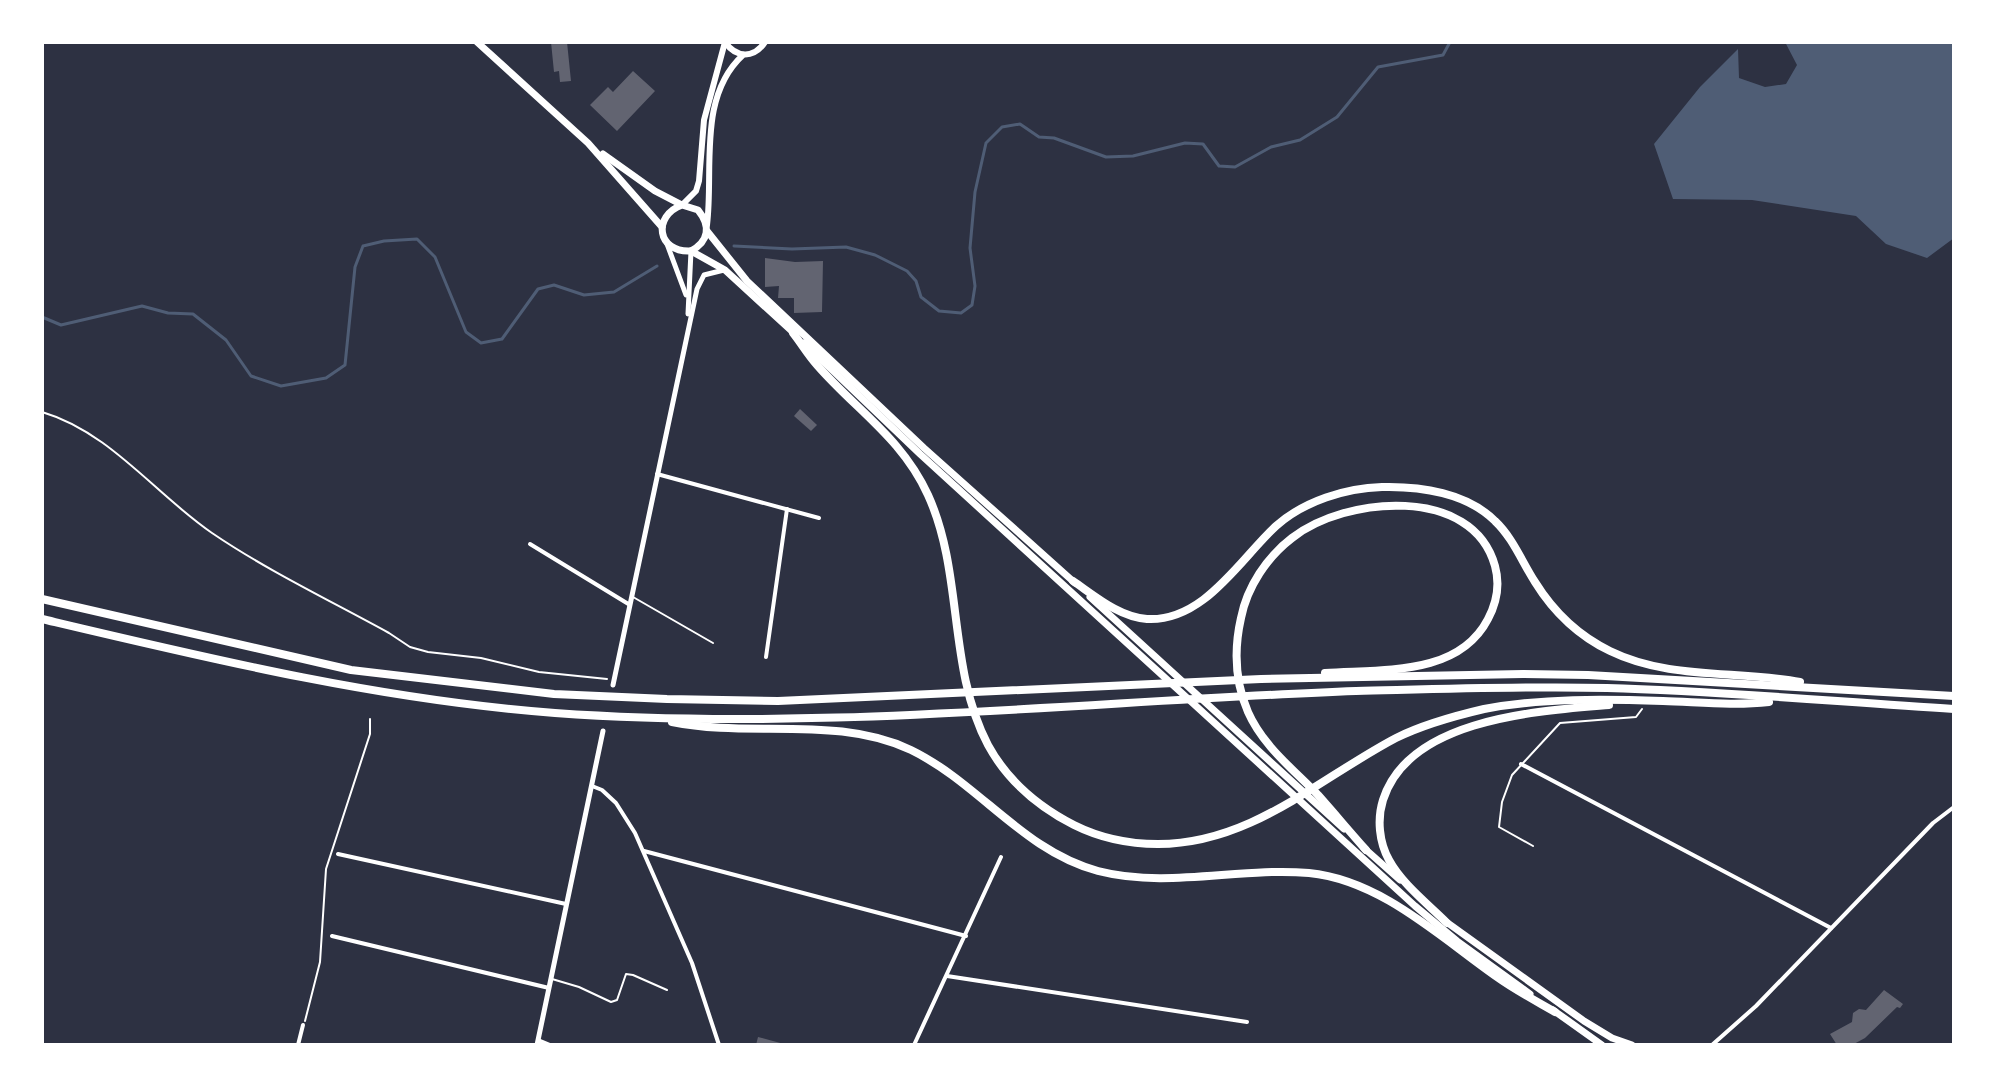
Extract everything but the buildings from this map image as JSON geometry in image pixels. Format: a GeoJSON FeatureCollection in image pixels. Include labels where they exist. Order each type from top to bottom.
{"type":"FeatureCollection","features":[{"type":"Feature","properties":{"kind":"highway"},"geometry":{"type":"LineString","coordinates":[[793,333],[816,365],[880,426],[906,458],[927,494],[949,561],[956,631],[972,707],[989,746],[1008,774],[1029,795],[1054,815],[1085,830],[1146,844],[1205,840],[1243,828],[1277,810],[1394,739],[1416,729],[1484,709],[1567,701],[1744,704],[1793,699]]}},
{"type":"Feature","properties":{"kind":"highway"},"geometry":{"type":"LineString","coordinates":[[1073,581],[1112,608],[1148,619],[1163,617],[1183,611],[1214,590],[1278,524],[1308,505],[1341,493],[1380,487],[1419,489],[1454,497],[1478,507],[1497,522],[1557,613],[1608,650],[1635,662],[1667,669],[1768,676],[1832,689]]}},
{"type":"Feature","properties":{"kind":"highway"},"geometry":{"type":"LineString","coordinates":[[1261,679],[1407,668],[1440,661],[1455,653],[1472,641],[1494,609],[1497,591],[1491,553],[1479,535],[1463,521],[1439,512],[1405,506],[1348,511],[1292,537],[1269,560],[1254,582],[1243,607],[1236,662],[1247,711],[1267,743],[1366,850]]}},
{"type":"Feature","properties":{"kind":"highway"},"geometry":{"type":"LineString","coordinates":[[42,599],[351,670],[554,694],[778,701],[1261,679],[1588,675],[1954,696]]}},
{"type":"Feature","properties":{"kind":"highway"},"geometry":{"type":"LineString","coordinates":[[42,619],[345,686],[551,713],[652,718],[779,720],[1272,695],[1553,688],[1954,709]]}},
{"type":"Feature","properties":{"kind":"highway"},"geometry":{"type":"LineString","coordinates":[[1447,923],[1397,871],[1382,844],[1379,825],[1381,807],[1396,773],[1409,760],[1446,737],[1508,716],[1659,701]]}},
{"type":"Feature","properties":{"kind":"highway"},"geometry":{"type":"LineString","coordinates":[[652,718],[700,728],[836,731],[878,738],[910,750],[943,768],[1031,840],[1065,859],[1097,871],[1139,878],[1193,879],[1284,872],[1337,879],[1381,898],[1420,921],[1501,980],[1555,1012]]}},
{"type":"Feature","properties":{"kind":"main road"},"geometry":{"type":"LineString","coordinates":[[477,42],[588,143],[662,227],[666,243],[674,249],[691,251],[725,270],[920,454],[1415,906],[1457,941],[1602,1045]]}},
{"type":"Feature","properties":{"kind":"main road"},"geometry":{"type":"LineString","coordinates":[[662,227],[666,216],[696,191],[704,120],[725,42]]}},
{"type":"Feature","properties":{"kind":"main road"},"geometry":{"type":"LineString","coordinates":[[725,42],[732,51],[743,55],[756,52],[765,42]]}},
{"type":"Feature","properties":{"kind":"main road"},"geometry":{"type":"LineString","coordinates":[[691,251],[704,240],[707,228],[714,105],[724,76],[743,55]]}},
{"type":"Feature","properties":{"kind":"main road"},"geometry":{"type":"LineString","coordinates":[[588,143],[655,191],[698,210],[707,228],[747,281],[924,448],[1447,923],[1584,1021],[1612,1038],[1632,1045]]}},
{"type":"Feature","properties":{"kind":"street"},"geometry":{"type":"LineString","coordinates":[[666,243],[688,301]]}},
{"type":"Feature","properties":{"kind":"street"},"geometry":{"type":"LineString","coordinates":[[688,322],[691,251]]}},
{"type":"Feature","properties":{"kind":"street"},"geometry":{"type":"LineString","coordinates":[[614,681],[688,322],[701,278],[709,272],[725,270]]}},
{"type":"Feature","properties":{"kind":"street"},"geometry":{"type":"LineString","coordinates":[[657,474],[819,518]]}},
{"type":"Feature","properties":{"kind":"street"},"geometry":{"type":"LineString","coordinates":[[766,657],[787,509]]}},
{"type":"Feature","properties":{"kind":"street"},"geometry":{"type":"LineString","coordinates":[[530,544],[630,605]]}},
{"type":"Feature","properties":{"kind":"street"},"geometry":{"type":"LineString","coordinates":[[550,1045],[537,1043],[603,731]]}},
{"type":"Feature","properties":{"kind":"street"},"geometry":{"type":"LineString","coordinates":[[1521,764],[1831,928]]}},
{"type":"Feature","properties":{"kind":"street"},"geometry":{"type":"LineString","coordinates":[[592,786],[602,790],[626,815],[644,851],[692,963],[719,1045]]}},
{"type":"Feature","properties":{"kind":"street"},"geometry":{"type":"LineString","coordinates":[[1713,1045],[1756,1006],[1952,809]]}},
{"type":"Feature","properties":{"kind":"street"},"geometry":{"type":"LineString","coordinates":[[644,851],[966,936]]}},
{"type":"Feature","properties":{"kind":"street"},"geometry":{"type":"LineString","coordinates":[[338,854],[566,904]]}},
{"type":"Feature","properties":{"kind":"street"},"geometry":{"type":"LineString","coordinates":[[914,1045],[1001,857]]}},
{"type":"Feature","properties":{"kind":"street"},"geometry":{"type":"LineString","coordinates":[[332,936],[549,988]]}},
{"type":"Feature","properties":{"kind":"street"},"geometry":{"type":"LineString","coordinates":[[947,976],[1247,1022]]}},
{"type":"Feature","properties":{"kind":"street"},"geometry":{"type":"LineString","coordinates":[[298,1045],[303,1025]]}},
{"type":"Feature","properties":{"kind":"lane"},"geometry":{"type":"LineString","coordinates":[[632,596],[713,643]]}},
{"type":"Feature","properties":{"kind":"lane"},"geometry":{"type":"LineString","coordinates":[[1533,846],[1499,827],[1506,789],[1521,764],[1560,723],[1636,717],[1642,709]]}},
{"type":"Feature","properties":{"kind":"lane"},"geometry":{"type":"LineString","coordinates":[[551,979],[579,987],[611,1002],[617,1000],[626,974],[667,990]]}},
{"type":"Feature","properties":{"kind":"path"},"geometry":{"type":"LineString","coordinates":[[42,412],[98,440],[189,516],[249,557],[410,647],[481,658],[539,672],[614,681]]}},
{"type":"Feature","properties":{"kind":"path"},"geometry":{"type":"LineString","coordinates":[[303,1025],[320,962],[326,869],[370,734],[370,719]]}},
{"type":"Feature","properties":{"kind":"water"},"geometry":{"type":"Polygon","coordinates":[[[1785,42],[1954,42],[1954,238],[1927,258],[1886,244],[1856,216],[1752,200],[1673,199],[1654,144],[1700,87],[1738,49],[1739,78],[1765,87],[1786,84],[1797,65],[1785,42]]]}},
{"type":"Feature","properties":{"kind":"waterway"},"geometry":{"type":"LineString","coordinates":[[734,246],[792,249],[846,247],[875,255],[907,271],[916,281],[921,297],[939,311],[961,313],[972,305],[975,286],[970,248],[975,192],[986,143],[1002,127],[1020,124],[1039,137],[1054,138],[1106,157],[1133,156],[1185,143],[1203,144],[1219,166],[1235,167],[1271,147],[1300,140],[1337,117],[1378,67],[1443,55],[1450,42]]}},
{"type":"Feature","properties":{"kind":"waterway"},"geometry":{"type":"LineString","coordinates":[[42,317],[61,325],[142,306],[168,313],[193,314],[226,340],[251,376],[281,386],[326,378],[345,365],[355,267],[363,246],[417,239],[435,257],[466,332],[481,343],[502,339],[538,289],[554,285],[584,295],[614,292],[657,266]]}}]}
